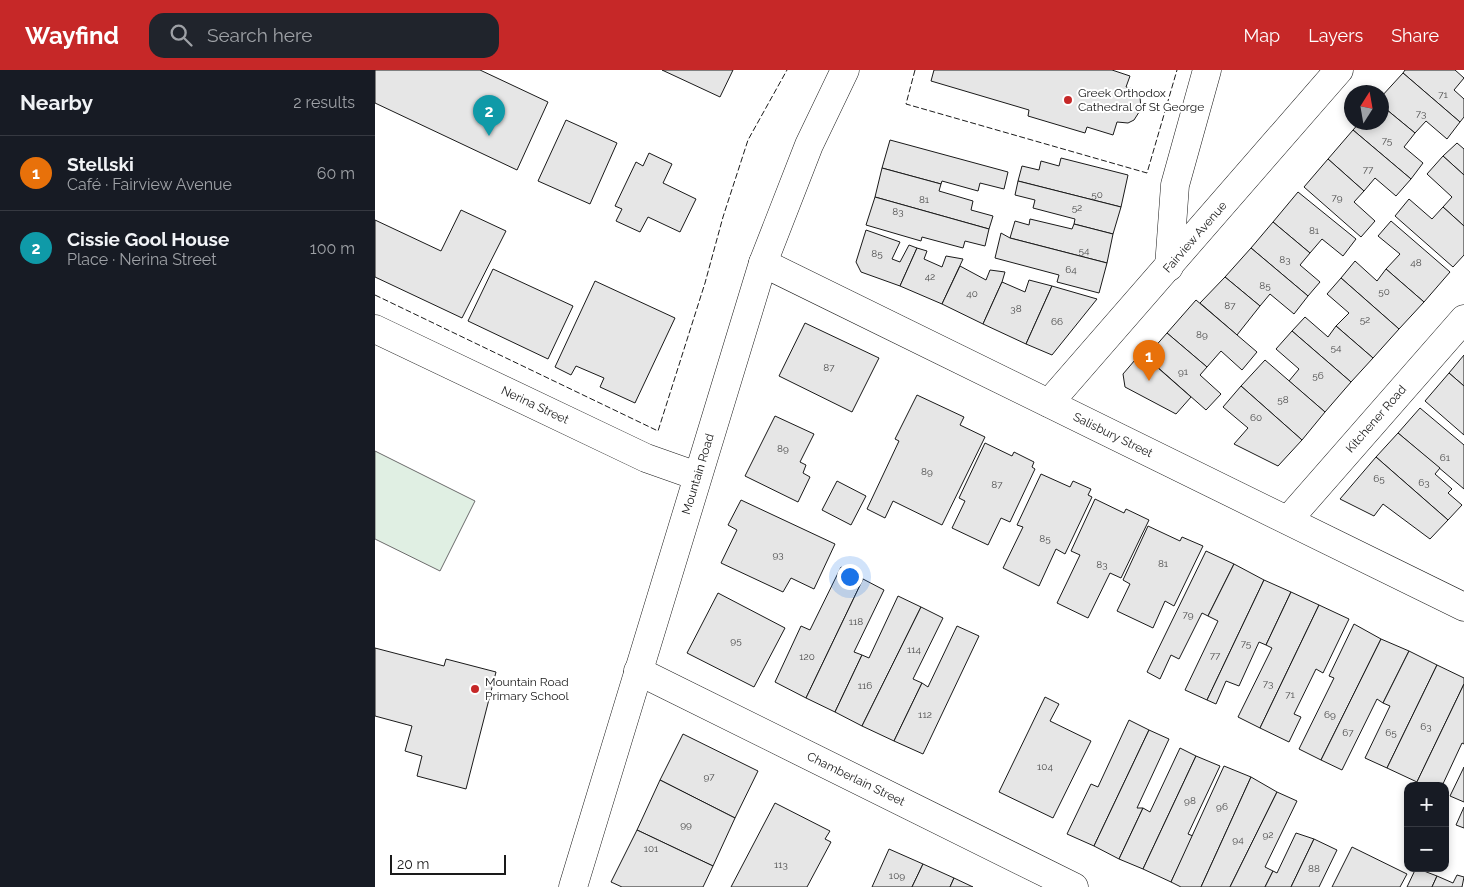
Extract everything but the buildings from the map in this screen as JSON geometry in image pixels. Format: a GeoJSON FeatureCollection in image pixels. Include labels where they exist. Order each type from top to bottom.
{"type":"FeatureCollection","features":[{"type":"Feature","properties":{"kind":"street","name":"Mountain Road"},"geometry":{"type":"LineString","coordinates":[[573,887],[763,263],[809,145],[845,70]]}},
{"type":"Feature","properties":{"kind":"street"},"geometry":{"type":"LineString","coordinates":[[1169,267],[1175,185],[1207,70]]}},
{"type":"Feature","properties":{"kind":"street","name":"Fairview Avenue"},"geometry":{"type":"LineString","coordinates":[[1049,403],[1339,70]]}},
{"type":"Feature","properties":{"kind":"street","name":"Salisbury Street"},"geometry":{"type":"LineString","coordinates":[[763,263],[1464,607]]}},
{"type":"Feature","properties":{"kind":"street","name":"Kitchener Road"},"geometry":{"type":"LineString","coordinates":[[1288,520],[1464,318]]}},
{"type":"Feature","properties":{"kind":"street","name":"Nerina Street"},"geometry":{"type":"LineString","coordinates":[[375,329],[647,458],[697,476]]}},
{"type":"Feature","properties":{"kind":"street","name":"Chamberlain Street"},"geometry":{"type":"LineString","coordinates":[[638,671],[1074,887]]}},
{"type":"Feature","properties":{"kind":"green space"},"geometry":{"type":"Polygon","coordinates":[[[375,451],[475,501],[440,571],[375,539],[375,451]]]}},
{"type":"Feature","properties":{"kind":"fence"},"geometry":{"type":"LineString","coordinates":[[375,295],[658,431],[748,140],[787,70]]}},
{"type":"Feature","properties":{"kind":"fence"},"geometry":{"type":"LineString","coordinates":[[915,70],[906,104],[1147,173],[1177,70]]}},
{"type":"Feature","properties":{"kind":"place","name":"Greek Orthodox Cathedral of St George"},"geometry":{"type":"Point","coordinates":[1068,100]}},
{"type":"Feature","properties":{"kind":"place","name":"Cissie Gool House"},"geometry":{"type":"Point","coordinates":[489,136]}},
{"type":"Feature","properties":{"kind":"place","name":"Stellski"},"geometry":{"type":"Point","coordinates":[1149,381]}},
{"type":"Feature","properties":{"kind":"place","name":"Mountain Road Primary School"},"geometry":{"type":"Point","coordinates":[475,689]}}]}
